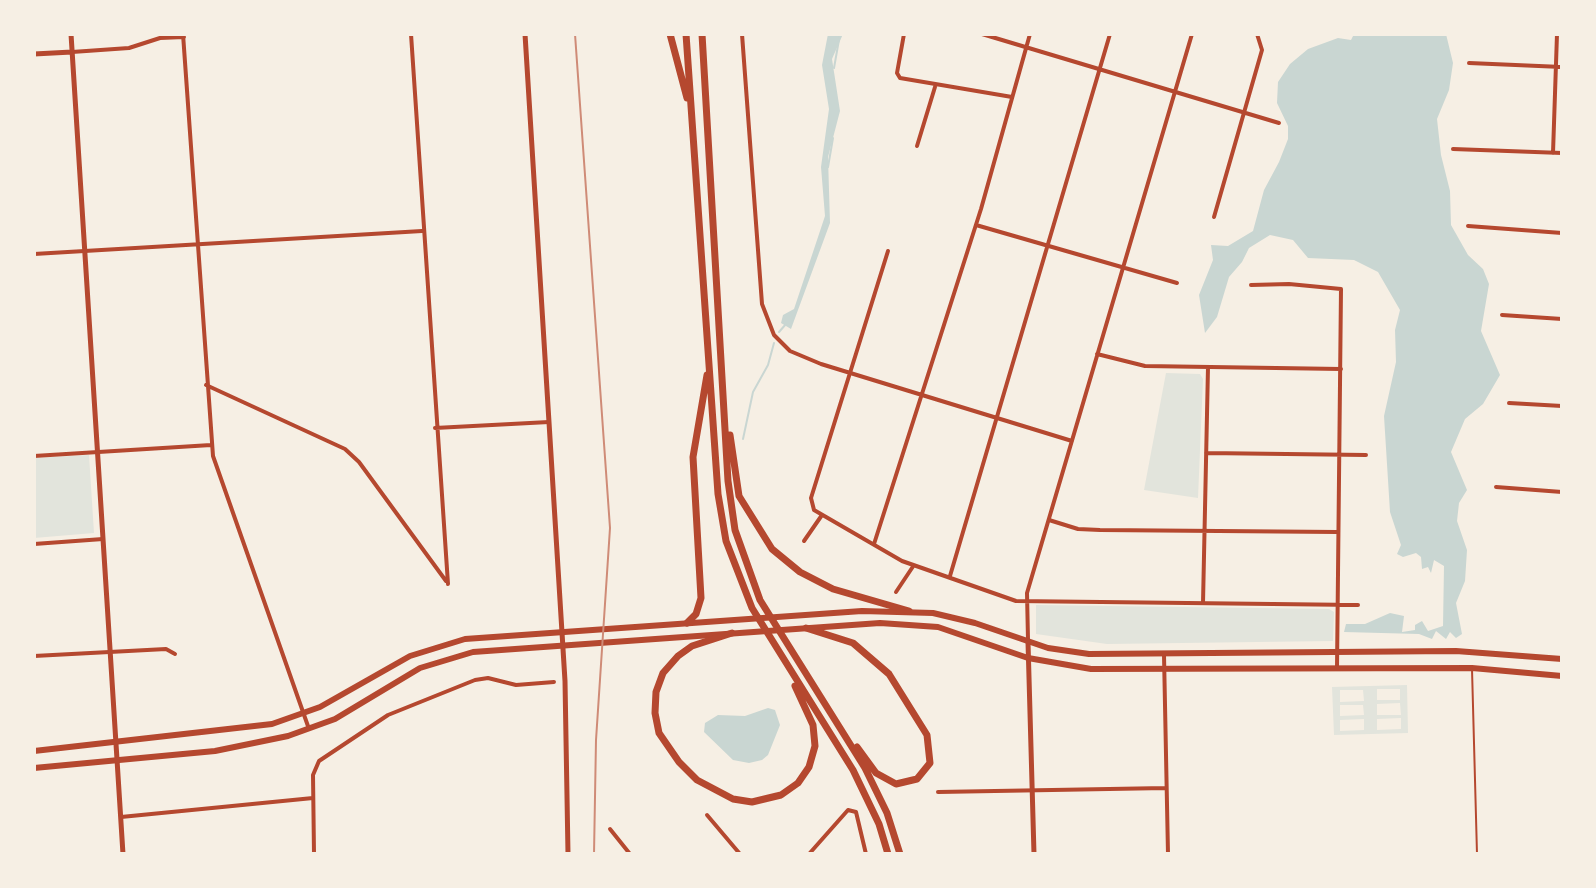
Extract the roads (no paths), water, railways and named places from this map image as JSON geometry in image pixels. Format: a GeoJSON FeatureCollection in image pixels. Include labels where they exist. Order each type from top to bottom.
{"type":"FeatureCollection","features":[{"type":"Feature","properties":{"kind":"highway"},"geometry":{"type":"LineString","coordinates":[[670,34],[693,123]]}},
{"type":"Feature","properties":{"kind":"highway"},"geometry":{"type":"LineString","coordinates":[[686,34],[718,494],[726,541],[752,608],[853,770],[879,824],[888,854]]}},
{"type":"Feature","properties":{"kind":"highway"},"geometry":{"type":"LineString","coordinates":[[702,34],[731,506],[746,568],[772,622],[839,726],[878,794],[900,854]]}},
{"type":"Feature","properties":{"kind":"highway"},"geometry":{"type":"LineString","coordinates":[[687,623],[696,614],[701,598],[693,457],[707,379],[708,345]]}},
{"type":"Feature","properties":{"kind":"highway"},"geometry":{"type":"LineString","coordinates":[[725,407],[739,496],[772,549],[800,572],[833,589],[909,611]]}},
{"type":"Feature","properties":{"kind":"highway"},"geometry":{"type":"LineString","coordinates":[[806,628],[853,643],[889,674],[927,735],[931,746],[930,763],[923,775],[912,783],[888,781],[876,773],[839,726]]}},
{"type":"Feature","properties":{"kind":"highway"},"geometry":{"type":"LineString","coordinates":[[732,633],[692,646],[678,656],[663,673],[655,702],[659,733],[679,762],[697,780],[733,799],[752,802],[781,795],[804,775],[813,756],[813,725],[782,659]]}},
{"type":"Feature","properties":{"kind":"main road"},"geometry":{"type":"LineString","coordinates":[[34,751],[239,730],[303,714],[427,649],[465,639],[799,615],[909,611],[975,623],[1028,642],[1089,654],[1456,651],[1562,659]]}},
{"type":"Feature","properties":{"kind":"main road"},"geometry":{"type":"LineString","coordinates":[[34,768],[240,747],[309,729],[335,719],[407,674],[473,652],[806,628],[911,623],[958,632],[1028,658],[1091,669],[1472,668],[1562,676]]}},
{"type":"Feature","properties":{"kind":"street"},"geometry":{"type":"LineString","coordinates":[[71,34],[123,854]]}},
{"type":"Feature","properties":{"kind":"street"},"geometry":{"type":"LineString","coordinates":[[206,385],[345,449],[359,462],[448,583],[435,428],[411,34]]}},
{"type":"Feature","properties":{"kind":"street"},"geometry":{"type":"LineString","coordinates":[[525,34],[565,681],[568,854]]}},
{"type":"Feature","properties":{"kind":"street"},"geometry":{"type":"LineString","coordinates":[[742,34],[762,304],[767,324],[782,344],[797,355],[850,373],[1072,441]]}},
{"type":"Feature","properties":{"kind":"street"},"geometry":{"type":"LineString","coordinates":[[904,34],[898,76],[935,87],[1012,97]]}},
{"type":"Feature","properties":{"kind":"street"},"geometry":{"type":"LineString","coordinates":[[982,34],[1279,123]]}},
{"type":"Feature","properties":{"kind":"street"},"geometry":{"type":"LineString","coordinates":[[874,545],[976,225],[1030,34]]}},
{"type":"Feature","properties":{"kind":"street"},"geometry":{"type":"LineString","coordinates":[[950,576],[1110,34]]}},
{"type":"Feature","properties":{"kind":"street"},"geometry":{"type":"LineString","coordinates":[[1034,854],[1027,602],[1192,34]]}},
{"type":"Feature","properties":{"kind":"street"},"geometry":{"type":"LineString","coordinates":[[1214,217],[1262,45],[1257,34]]}},
{"type":"Feature","properties":{"kind":"street"},"geometry":{"type":"LineString","coordinates":[[1553,153],[1559,66],[1557,34]]}},
{"type":"Feature","properties":{"kind":"street"},"geometry":{"type":"LineString","coordinates":[[34,54],[129,48],[160,38],[184,36],[211,445],[309,729]]}},
{"type":"Feature","properties":{"kind":"street"},"geometry":{"type":"LineString","coordinates":[[1469,63],[1559,66]]}},
{"type":"Feature","properties":{"kind":"street"},"geometry":{"type":"LineString","coordinates":[[917,146],[935,87]]}},
{"type":"Feature","properties":{"kind":"street"},"geometry":{"type":"LineString","coordinates":[[1453,149],[1562,153]]}},
{"type":"Feature","properties":{"kind":"street"},"geometry":{"type":"LineString","coordinates":[[976,225],[1177,283]]}},
{"type":"Feature","properties":{"kind":"street"},"geometry":{"type":"LineString","coordinates":[[1468,226],[1562,233]]}},
{"type":"Feature","properties":{"kind":"street"},"geometry":{"type":"LineString","coordinates":[[34,254],[422,231]]}},
{"type":"Feature","properties":{"kind":"street"},"geometry":{"type":"LineString","coordinates":[[888,251],[811,498],[813,508],[822,515],[914,565],[1009,600],[1358,605]]}},
{"type":"Feature","properties":{"kind":"street"},"geometry":{"type":"LineString","coordinates":[[1251,285],[1289,284],[1341,289],[1335,605],[1337,669]]}},
{"type":"Feature","properties":{"kind":"street"},"geometry":{"type":"LineString","coordinates":[[1502,315],[1562,319]]}},
{"type":"Feature","properties":{"kind":"street"},"geometry":{"type":"LineString","coordinates":[[1097,354],[1133,365],[1341,369]]}},
{"type":"Feature","properties":{"kind":"street"},"geometry":{"type":"LineString","coordinates":[[1203,603],[1208,367]]}},
{"type":"Feature","properties":{"kind":"street"},"geometry":{"type":"LineString","coordinates":[[1509,403],[1562,406]]}},
{"type":"Feature","properties":{"kind":"street"},"geometry":{"type":"LineString","coordinates":[[435,428],[551,422]]}},
{"type":"Feature","properties":{"kind":"street"},"geometry":{"type":"LineString","coordinates":[[34,456],[211,445]]}},
{"type":"Feature","properties":{"kind":"street"},"geometry":{"type":"LineString","coordinates":[[1206,453],[1366,455]]}},
{"type":"Feature","properties":{"kind":"street"},"geometry":{"type":"LineString","coordinates":[[1496,487],[1562,492]]}},
{"type":"Feature","properties":{"kind":"street"},"geometry":{"type":"LineString","coordinates":[[804,541],[822,515]]}},
{"type":"Feature","properties":{"kind":"street"},"geometry":{"type":"LineString","coordinates":[[1049,520],[1078,529],[1337,532]]}},
{"type":"Feature","properties":{"kind":"street"},"geometry":{"type":"LineString","coordinates":[[34,544],[103,539]]}},
{"type":"Feature","properties":{"kind":"street"},"geometry":{"type":"LineString","coordinates":[[896,592],[914,565]]}},
{"type":"Feature","properties":{"kind":"street"},"geometry":{"type":"LineString","coordinates":[[34,656],[166,649],[175,654]]}},
{"type":"Feature","properties":{"kind":"street"},"geometry":{"type":"LineString","coordinates":[[1164,655],[1168,854]]}},
{"type":"Feature","properties":{"kind":"street"},"geometry":{"type":"LineString","coordinates":[[314,854],[313,771],[319,761],[388,715],[481,679],[516,685],[554,682]]}},
{"type":"Feature","properties":{"kind":"street"},"geometry":{"type":"LineString","coordinates":[[938,792],[1166,788]]}},
{"type":"Feature","properties":{"kind":"street"},"geometry":{"type":"LineString","coordinates":[[121,817],[313,798]]}},
{"type":"Feature","properties":{"kind":"street"},"geometry":{"type":"LineString","coordinates":[[809,854],[848,810],[856,812],[866,854]]}},
{"type":"Feature","properties":{"kind":"street"},"geometry":{"type":"LineString","coordinates":[[707,815],[740,854]]}},
{"type":"Feature","properties":{"kind":"street"},"geometry":{"type":"LineString","coordinates":[[610,829],[630,854]]}},
{"type":"Feature","properties":{"kind":"lane"},"geometry":{"type":"LineString","coordinates":[[1472,668],[1477,854]]}},
{"type":"Feature","properties":{"kind":"waterway"},"geometry":{"type":"LineString","coordinates":[[834,68],[840,34]]}},
{"type":"Feature","properties":{"kind":"waterway"},"geometry":{"type":"LineString","coordinates":[[828,167],[833,138]]}},
{"type":"Feature","properties":{"kind":"waterway"},"geometry":{"type":"LineString","coordinates":[[779,332],[786,324]]}},
{"type":"Feature","properties":{"kind":"waterway"},"geometry":{"type":"LineString","coordinates":[[743,439],[753,392],[768,365],[774,343]]}},
{"type":"Feature","properties":{"kind":"railway"},"geometry":{"type":"LineString","coordinates":[[575,34],[610,528],[596,740],[594,854]]}}]}
